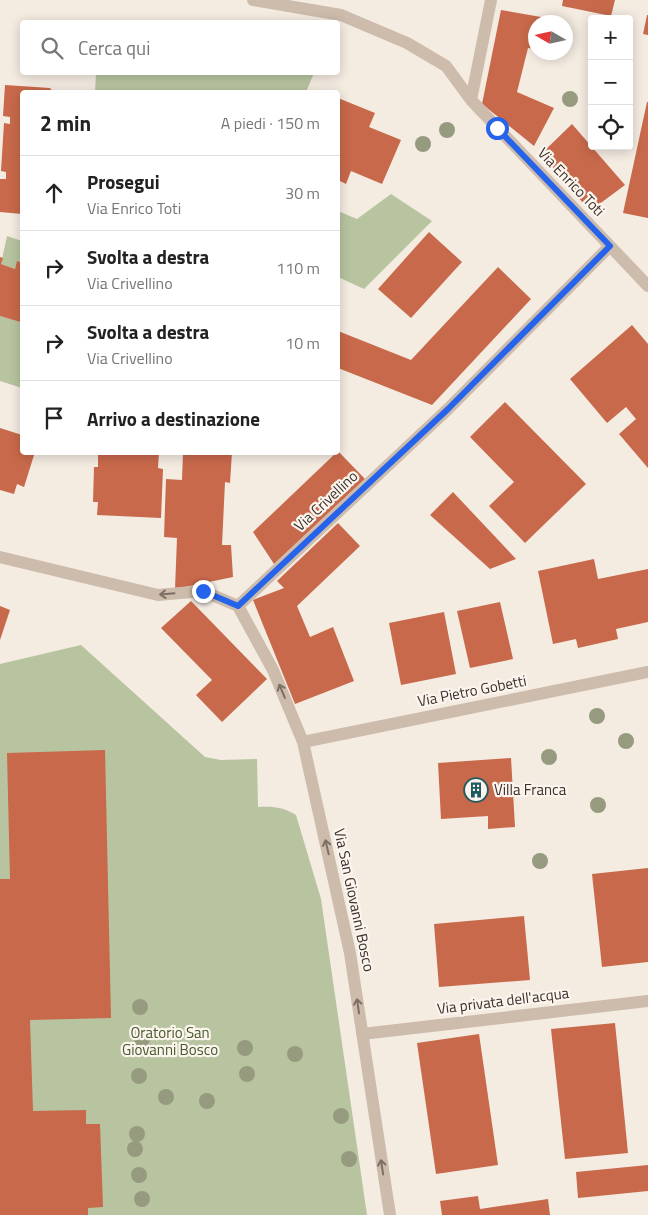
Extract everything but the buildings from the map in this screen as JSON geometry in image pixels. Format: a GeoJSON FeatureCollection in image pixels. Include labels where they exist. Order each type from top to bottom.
{"type":"FeatureCollection","features":[{"type":"Feature","properties":{"kind":"street","name":"Via Enrico Toti"},"geometry":{"type":"LineString","coordinates":[[253,0],[341,14],[408,43],[446,66],[471,100],[648,286]]}},
{"type":"Feature","properties":{"kind":"street"},"geometry":{"type":"LineString","coordinates":[[471,100],[491,0]]}},
{"type":"Feature","properties":{"kind":"street","name":"Via Crivellino"},"geometry":{"type":"LineString","coordinates":[[238,606],[448,409],[610,246]]}},
{"type":"Feature","properties":{"kind":"street"},"geometry":{"type":"LineString","coordinates":[[0,557],[158,595],[203,591],[238,606]]}},
{"type":"Feature","properties":{"kind":"street","name":"Via San Giovanni Bosco"},"geometry":{"type":"LineString","coordinates":[[238,606],[273,670],[303,742],[350,953],[390,1215]]}},
{"type":"Feature","properties":{"kind":"street","name":"Via Pietro Gobetti"},"geometry":{"type":"LineString","coordinates":[[303,742],[648,672]]}},
{"type":"Feature","properties":{"kind":"street","name":"Via privata dell'acqua"},"geometry":{"type":"LineString","coordinates":[[362,1034],[648,1001]]}},
{"type":"Feature","properties":{"kind":"green space"},"geometry":{"type":"Polygon","coordinates":[[[96,75],[313,75],[307,90],[95,90],[96,75]]]}},
{"type":"Feature","properties":{"kind":"green space"},"geometry":{"type":"Polygon","coordinates":[[[391,194],[432,221],[364,289],[340,278],[340,212],[357,219],[391,194]]]}},
{"type":"Feature","properties":{"kind":"green space"},"geometry":{"type":"Polygon","coordinates":[[[7,236],[20,240],[20,263],[17,262],[15,269],[1,264],[7,236]]]}},
{"type":"Feature","properties":{"kind":"green space"},"geometry":{"type":"Polygon","coordinates":[[[0,316],[20,322],[20,387],[0,381],[0,316]]]}},
{"type":"Feature","properties":{"kind":"green space","name":"Oratorio San Giovanni Bosco"},"geometry":{"type":"Polygon","coordinates":[[[81,645],[205,757],[221,760],[257,759],[258,807],[278,808],[296,815],[321,899],[367,1215],[0,1215],[0,664],[81,645]]]}},
{"type":"Feature","properties":{"kind":"place","name":"Villa Franca"},"geometry":{"type":"Point","coordinates":[476,790]}},
{"type":"Feature","properties":{"kind":"route"},"geometry":{"type":"LineString","coordinates":[[203,591],[238,606],[448,409],[610,246],[497,128]]}}]}
